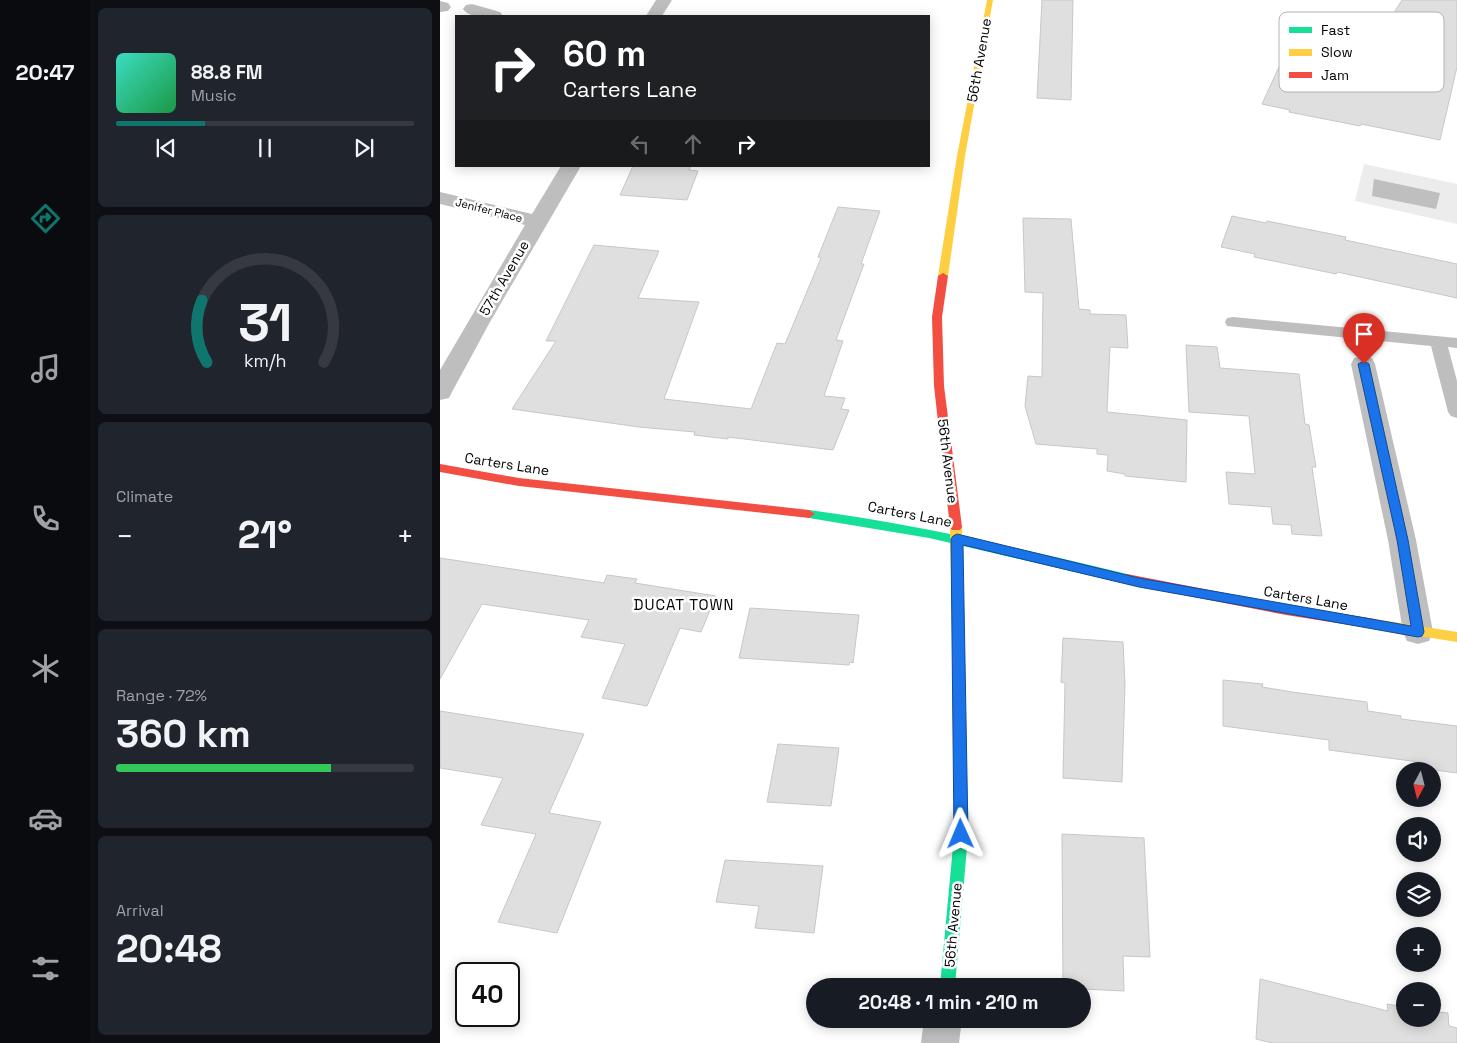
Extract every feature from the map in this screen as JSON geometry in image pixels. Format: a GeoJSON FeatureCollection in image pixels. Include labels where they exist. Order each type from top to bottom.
{"type":"FeatureCollection","features":[{"type":"Feature","properties":{"kind":"street"},"geometry":{"type":"LineString","coordinates":[[655,15],[664,0]]}},
{"type":"Feature","properties":{"kind":"street","name":"56th Avenue"},"geometry":{"type":"LineString","coordinates":[[948,978],[961,834],[957,539],[939,386],[937,317],[961,156],[990,0]]}},
{"type":"Feature","properties":{"kind":"street"},"geometry":{"type":"LineString","coordinates":[[472,9],[491,15]]}},
{"type":"Feature","properties":{"kind":"street","name":"57th Avenue"},"geometry":{"type":"LineString","coordinates":[[440,392],[570,167]]}},
{"type":"Feature","properties":{"kind":"street","name":"Jenifer Place"},"geometry":{"type":"LineString","coordinates":[[440,198],[537,222]]}},
{"type":"Feature","properties":{"kind":"street"},"geometry":{"type":"LineString","coordinates":[[1364,364],[1402,540],[1418,632]]}},
{"type":"Feature","properties":{"kind":"street","name":"Carters Lane"},"geometry":{"type":"LineString","coordinates":[[440,468],[518,482],[853,519],[957,539],[1139,582],[1418,632],[1457,637]]}},
{"type":"Feature","properties":{"kind":"street"},"geometry":{"type":"LineString","coordinates":[[940,1043],[942,1028]]}},
{"type":"Feature","properties":{"kind":"lane"},"geometry":{"type":"LineString","coordinates":[[1233,322],[1457,343]]}},
{"type":"Feature","properties":{"kind":"lane"},"geometry":{"type":"LineString","coordinates":[[1438,341],[1457,412]]}},
{"type":"Feature","properties":{"kind":"shaded area"},"geometry":{"type":"Polygon","coordinates":[[[1364,164],[1457,184],[1457,224],[1355,201],[1364,164]]]}},
{"type":"Feature","properties":{"kind":"shaded area"},"geometry":{"type":"Polygon","coordinates":[[[1374,179],[1440,193],[1436,209],[1372,196],[1374,179]]]}},
{"type":"Feature","properties":{"kind":"building"},"geometry":{"type":"Polygon","coordinates":[[[1042,0],[1073,0],[1071,100],[1037,98],[1042,0]]]}},
{"type":"Feature","properties":{"kind":"building"},"geometry":{"type":"Polygon","coordinates":[[[1402,0],[1457,0],[1457,67],[1440,140],[1289,112],[1290,110],[1262,104],[1279,67],[1279,92],[1444,92],[1444,12],[1394,12],[1402,0]]]}},
{"type":"Feature","properties":{"kind":"building"},"geometry":{"type":"Polygon","coordinates":[[[633,167],[690,167],[689,170],[698,171],[687,200],[620,195],[633,167]]]}},
{"type":"Feature","properties":{"kind":"building"},"geometry":{"type":"Polygon","coordinates":[[[838,207],[880,211],[861,264],[864,264],[836,340],[843,341],[824,396],[845,398],[841,409],[849,410],[833,450],[728,437],[728,439],[694,435],[695,432],[639,427],[512,409],[556,341],[546,341],[594,245],[659,251],[638,298],[699,302],[664,399],[751,409],[777,343],[785,344],[821,258],[818,257],[838,207]]]}},
{"type":"Feature","properties":{"kind":"building"},"geometry":{"type":"Polygon","coordinates":[[[1232,216],[1346,237],[1345,240],[1457,264],[1457,298],[1337,272],[1336,274],[1254,257],[1255,254],[1221,247],[1232,216]]]}},
{"type":"Feature","properties":{"kind":"building"},"geometry":{"type":"Polygon","coordinates":[[[1023,218],[1071,219],[1079,309],[1090,310],[1090,314],[1126,315],[1128,348],[1110,347],[1107,412],[1187,420],[1186,482],[1125,476],[1125,474],[1107,471],[1108,455],[1097,454],[1097,449],[1036,444],[1025,406],[1028,376],[1042,377],[1043,293],[1025,292],[1023,218]]]}},
{"type":"Feature","properties":{"kind":"building"},"geometry":{"type":"Polygon","coordinates":[[[1186,345],[1217,347],[1220,368],[1299,374],[1305,424],[1309,425],[1316,467],[1312,467],[1322,536],[1292,534],[1291,525],[1273,524],[1271,507],[1229,504],[1226,472],[1255,474],[1249,416],[1189,412],[1186,345]]]}},
{"type":"Feature","properties":{"kind":"building"},"geometry":{"type":"Polygon","coordinates":[[[440,558],[604,583],[607,575],[637,579],[635,583],[716,596],[701,632],[680,628],[647,706],[602,698],[625,644],[581,637],[589,620],[482,604],[440,679],[440,558]]]}},
{"type":"Feature","properties":{"kind":"building"},"geometry":{"type":"Polygon","coordinates":[[[750,608],[859,615],[853,663],[850,662],[849,665],[739,658],[750,608]]]}},
{"type":"Feature","properties":{"kind":"building"},"geometry":{"type":"Polygon","coordinates":[[[1063,638],[1123,642],[1125,685],[1122,782],[1063,778],[1065,683],[1061,682],[1063,638]]]}},
{"type":"Feature","properties":{"kind":"building"},"geometry":{"type":"Polygon","coordinates":[[[1223,680],[1263,684],[1262,687],[1367,702],[1368,711],[1401,716],[1401,719],[1457,726],[1457,773],[1441,771],[1441,762],[1419,762],[1329,750],[1329,740],[1223,726],[1223,680]]]}},
{"type":"Feature","properties":{"kind":"building"},"geometry":{"type":"Polygon","coordinates":[[[440,711],[584,734],[549,813],[601,822],[557,933],[498,922],[536,834],[481,825],[503,778],[440,768],[440,711]]]}},
{"type":"Feature","properties":{"kind":"building"},"geometry":{"type":"Polygon","coordinates":[[[778,744],[839,748],[831,806],[767,802],[778,744]]]}},
{"type":"Feature","properties":{"kind":"building"},"geometry":{"type":"Polygon","coordinates":[[[1062,834],[1144,838],[1150,957],[1123,956],[1124,991],[1091,989],[1091,978],[1063,978],[1062,834]]]}},
{"type":"Feature","properties":{"kind":"building"},"geometry":{"type":"Polygon","coordinates":[[[725,860],[823,866],[814,933],[755,928],[759,906],[716,902],[725,860]]]}},
{"type":"Feature","properties":{"kind":"building"},"geometry":{"type":"Polygon","coordinates":[[[1260,979],[1388,1011],[1387,1004],[1396,1006],[1396,1027],[1441,1027],[1441,1012],[1448,1013],[1449,1026],[1457,1028],[1457,1043],[1272,1043],[1256,1039],[1260,979]]]}},
{"type":"Feature","properties":{"kind":"traffic: fast"},"geometry":{"type":"LineString","coordinates":[[809,514],[929,533],[1127,579]]}},
{"type":"Feature","properties":{"kind":"traffic: fast"},"geometry":{"type":"LineString","coordinates":[[948,978],[961,835],[960,731]]}},
{"type":"Feature","properties":{"kind":"traffic: slow"},"geometry":{"type":"LineString","coordinates":[[943,276],[961,156],[990,0]]}},
{"type":"Feature","properties":{"kind":"traffic: slow"},"geometry":{"type":"LineString","coordinates":[[956,527],[960,731]]}},
{"type":"Feature","properties":{"kind":"traffic: slow"},"geometry":{"type":"LineString","coordinates":[[1375,624],[1457,637]]}},
{"type":"Feature","properties":{"kind":"traffic: jam"},"geometry":{"type":"LineString","coordinates":[[943,276],[937,317],[939,386],[956,527]]}},
{"type":"Feature","properties":{"kind":"traffic: jam"},"geometry":{"type":"LineString","coordinates":[[440,468],[519,482],[809,514]]}},
{"type":"Feature","properties":{"kind":"traffic: jam"},"geometry":{"type":"LineString","coordinates":[[1127,579],[1286,610],[1375,624]]}},
{"type":"Feature","properties":{"kind":"district","name":"DUCAT TOWN"},"geometry":{"type":"Point","coordinates":[684,605]}},
{"type":"Feature","properties":{"kind":"route"},"geometry":{"type":"LineString","coordinates":[[961,834],[957,539],[1139,582],[1286,610],[1418,632],[1402,540],[1364,364]]}}]}
